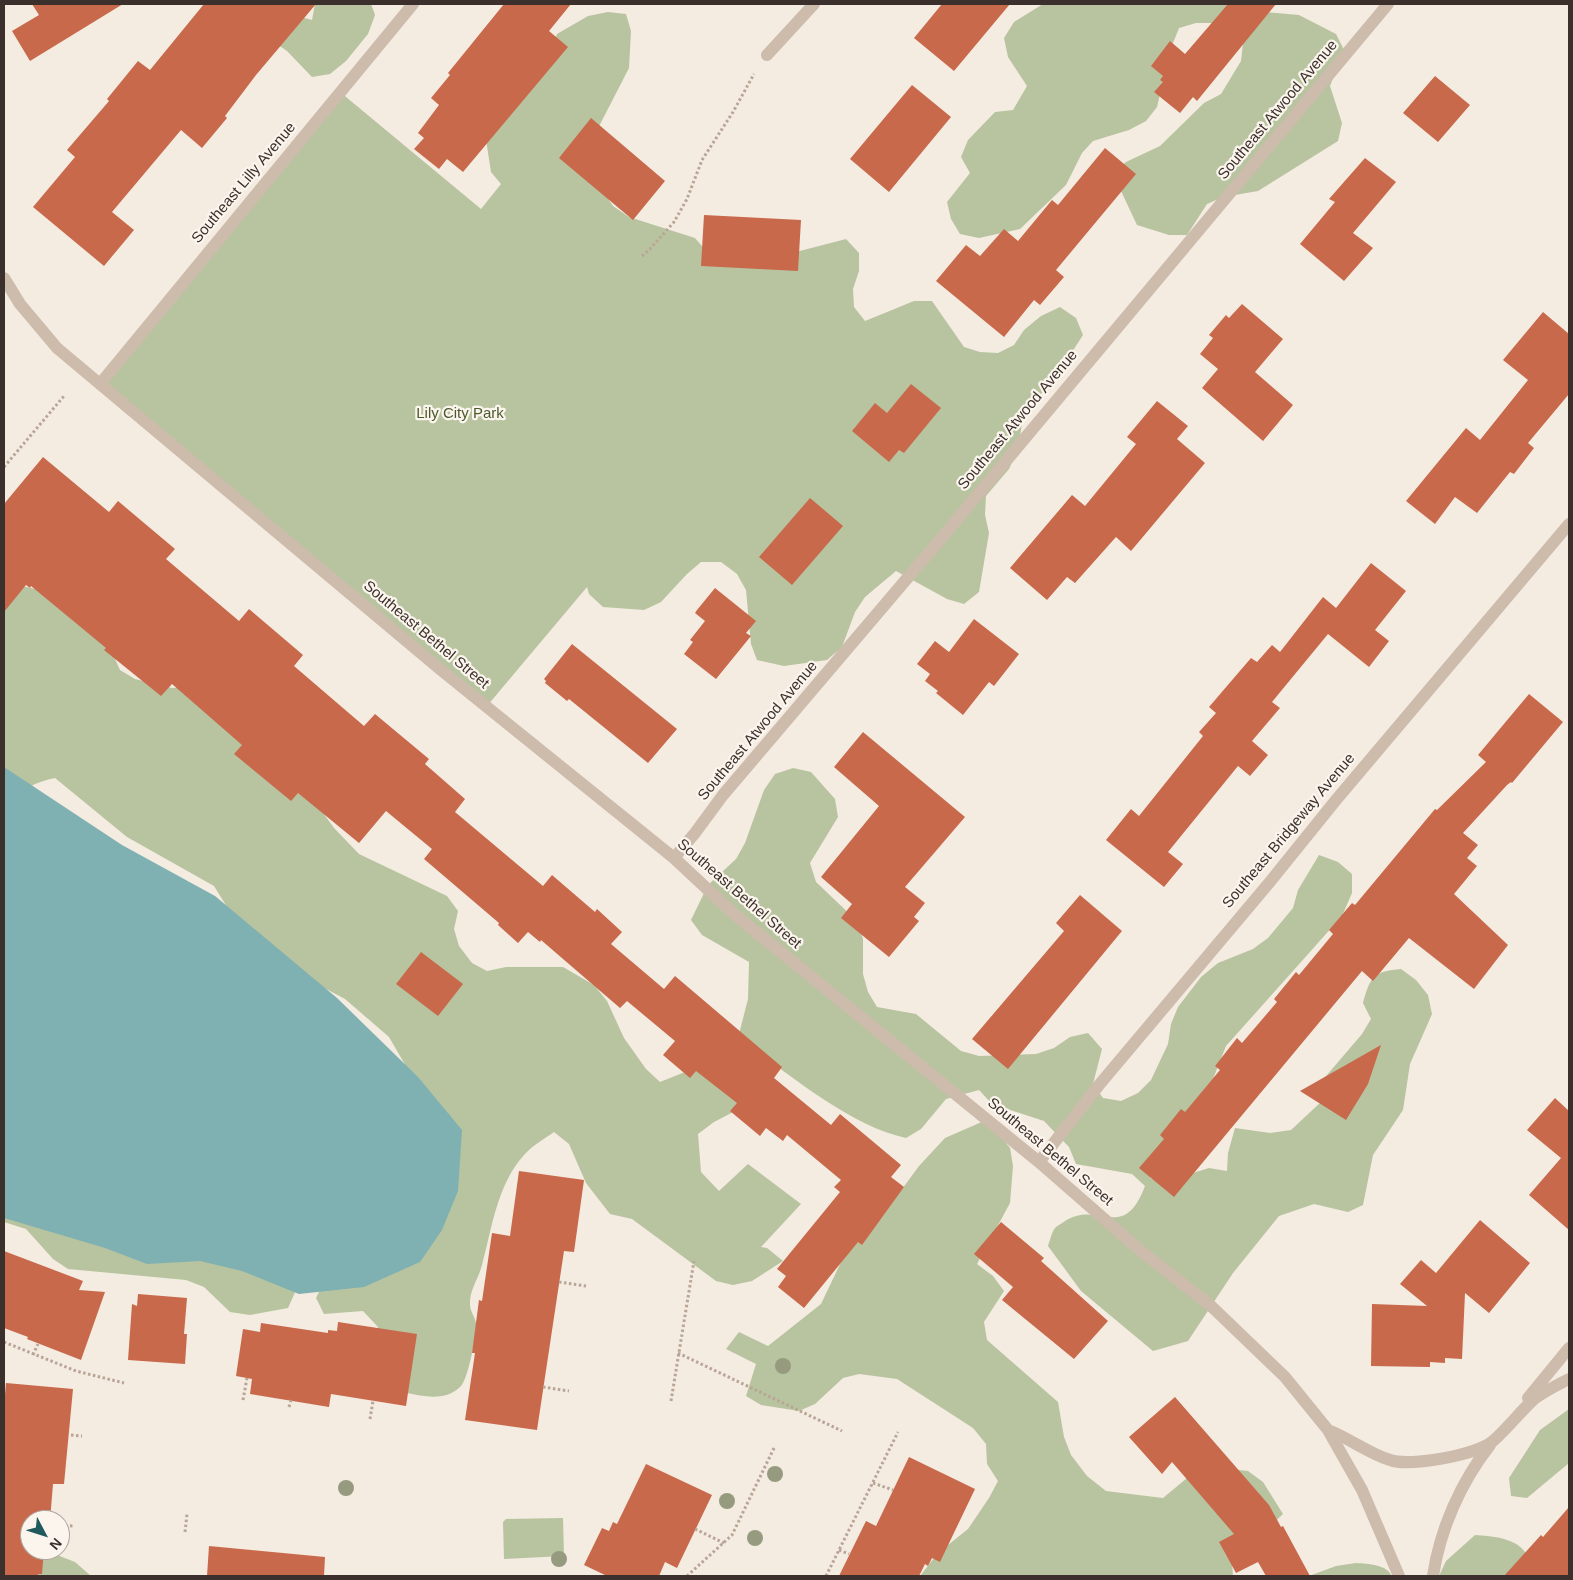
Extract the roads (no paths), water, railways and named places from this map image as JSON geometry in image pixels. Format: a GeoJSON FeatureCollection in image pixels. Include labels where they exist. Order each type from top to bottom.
{"type":"FeatureCollection","features":[{"type":"Feature","properties":{"kind":"street","name":"Southeast Lilly Avenue"},"geometry":{"type":"LineString","coordinates":[[100,384],[413,4]]}},
{"type":"Feature","properties":{"kind":"street"},"geometry":{"type":"LineString","coordinates":[[767,55],[814,4]]}},
{"type":"Feature","properties":{"kind":"street","name":"Southeast Atwood Avenue"},"geometry":{"type":"LineString","coordinates":[[674,858],[696,833],[724,795],[1388,4]]}},
{"type":"Feature","properties":{"kind":"street","name":"Southeast Bethel Street"},"geometry":{"type":"LineString","coordinates":[[4,278],[20,304],[57,348],[442,670],[674,858],[734,914],[1039,1162],[1142,1252],[1210,1305],[1285,1376],[1328,1430],[1362,1490],[1399,1576]]}},
{"type":"Feature","properties":{"kind":"street","name":"Southeast Bridgeway Avenue"},"geometry":{"type":"LineString","coordinates":[[1039,1162],[1099,1085],[1569,524]]}},
{"type":"Feature","properties":{"kind":"street"},"geometry":{"type":"LineString","coordinates":[[1433,1576],[1439,1548],[1459,1494],[1478,1461],[1569,1348]]}},
{"type":"Feature","properties":{"kind":"street"},"geometry":{"type":"LineString","coordinates":[[1328,1430],[1364,1450],[1392,1461],[1432,1460],[1448,1457],[1491,1443],[1534,1399],[1569,1379]]}},
{"type":"Feature","properties":{"kind":"water"},"geometry":{"type":"Polygon","coordinates":[[[4,767],[122,845],[215,896],[337,998],[418,1077],[462,1130],[458,1191],[442,1230],[420,1262],[364,1287],[299,1294],[242,1271],[200,1261],[147,1264],[105,1248],[4,1218],[4,767]]]}},
{"type":"Feature","properties":{"kind":"park label","name":"Lily City Park"},"geometry":{"type":"Point","coordinates":[460,414]}}]}
